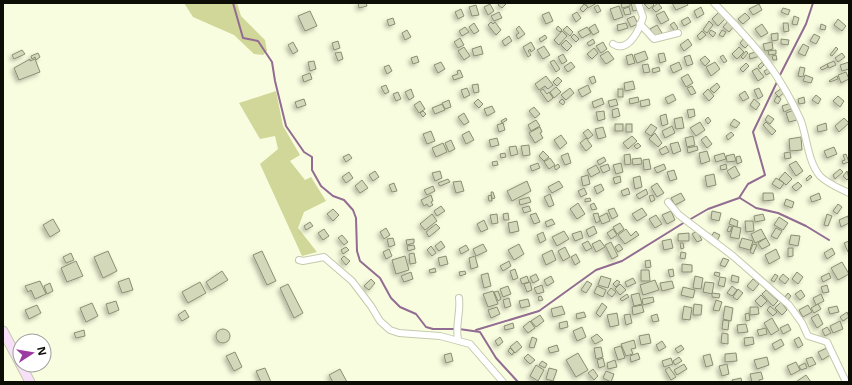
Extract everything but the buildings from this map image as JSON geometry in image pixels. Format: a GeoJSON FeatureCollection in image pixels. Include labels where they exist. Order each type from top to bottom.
{"type":"FeatureCollection","features":[{"type":"Feature","properties":{"kind":"main road"},"geometry":{"type":"LineString","coordinates":[[3,331],[12,348]]}},
{"type":"Feature","properties":{"kind":"main road"},"geometry":{"type":"LineString","coordinates":[[25,373],[30,382]]}},
{"type":"Feature","properties":{"kind":"street"},"geometry":{"type":"LineString","coordinates":[[613,44],[623,46],[629,43],[643,17],[638,3]]}},
{"type":"Feature","properties":{"kind":"street"},"geometry":{"type":"LineString","coordinates":[[714,3],[753,43],[771,66],[786,89],[801,121],[814,164],[820,175],[830,183],[849,193]]}},
{"type":"Feature","properties":{"kind":"street"},"geometry":{"type":"LineString","coordinates":[[640,24],[654,39],[678,33]]}},
{"type":"Feature","properties":{"kind":"street"},"geometry":{"type":"LineString","coordinates":[[668,202],[678,215],[733,256],[789,305],[802,323],[808,336],[827,342],[846,382]]}},
{"type":"Feature","properties":{"kind":"street"},"geometry":{"type":"LineString","coordinates":[[299,260],[303,261],[324,257],[352,281],[371,306],[380,321],[390,330],[399,333],[458,339],[470,344],[503,382]]}},
{"type":"Feature","properties":{"kind":"street"},"geometry":{"type":"LineString","coordinates":[[458,339],[456,325],[460,312],[459,298]]}},
{"type":"Feature","properties":{"kind":"green space"},"geometry":{"type":"Polygon","coordinates":[[[184,3],[237,3],[241,16],[265,40],[267,51],[263,55],[254,54],[234,35],[193,17],[184,3]]]}},
{"type":"Feature","properties":{"kind":"green space"},"geometry":{"type":"Polygon","coordinates":[[[276,91],[283,126],[300,155],[290,161],[305,180],[311,177],[326,201],[304,212],[298,228],[317,252],[302,256],[260,164],[278,149],[275,136],[260,139],[239,103],[276,91]]]}},
{"type":"Feature","properties":{"kind":"waterway"},"geometry":{"type":"LineString","coordinates":[[233,3],[243,38],[258,41],[272,62],[286,126],[304,152],[312,157],[312,170],[321,186],[333,196],[344,200],[353,210],[356,218],[357,251],[360,261],[380,278],[391,298],[400,307],[416,314],[426,327],[433,329],[454,329]]}},
{"type":"Feature","properties":{"kind":"waterway"},"geometry":{"type":"LineString","coordinates":[[780,75],[806,24],[813,3]]}},
{"type":"Feature","properties":{"kind":"waterway"},"geometry":{"type":"LineString","coordinates":[[689,220],[708,209],[739,198],[748,184],[765,175],[753,132],[777,82]]}},
{"type":"Feature","properties":{"kind":"waterway"},"geometry":{"type":"LineString","coordinates":[[740,198],[756,208],[778,213],[806,226],[829,240]]}},
{"type":"Feature","properties":{"kind":"waterway"},"geometry":{"type":"LineString","coordinates":[[476,330],[539,311],[596,270],[622,261],[685,222]]}},
{"type":"Feature","properties":{"kind":"waterway"},"geometry":{"type":"LineString","coordinates":[[459,329],[480,332],[496,358],[518,382]]}}]}
